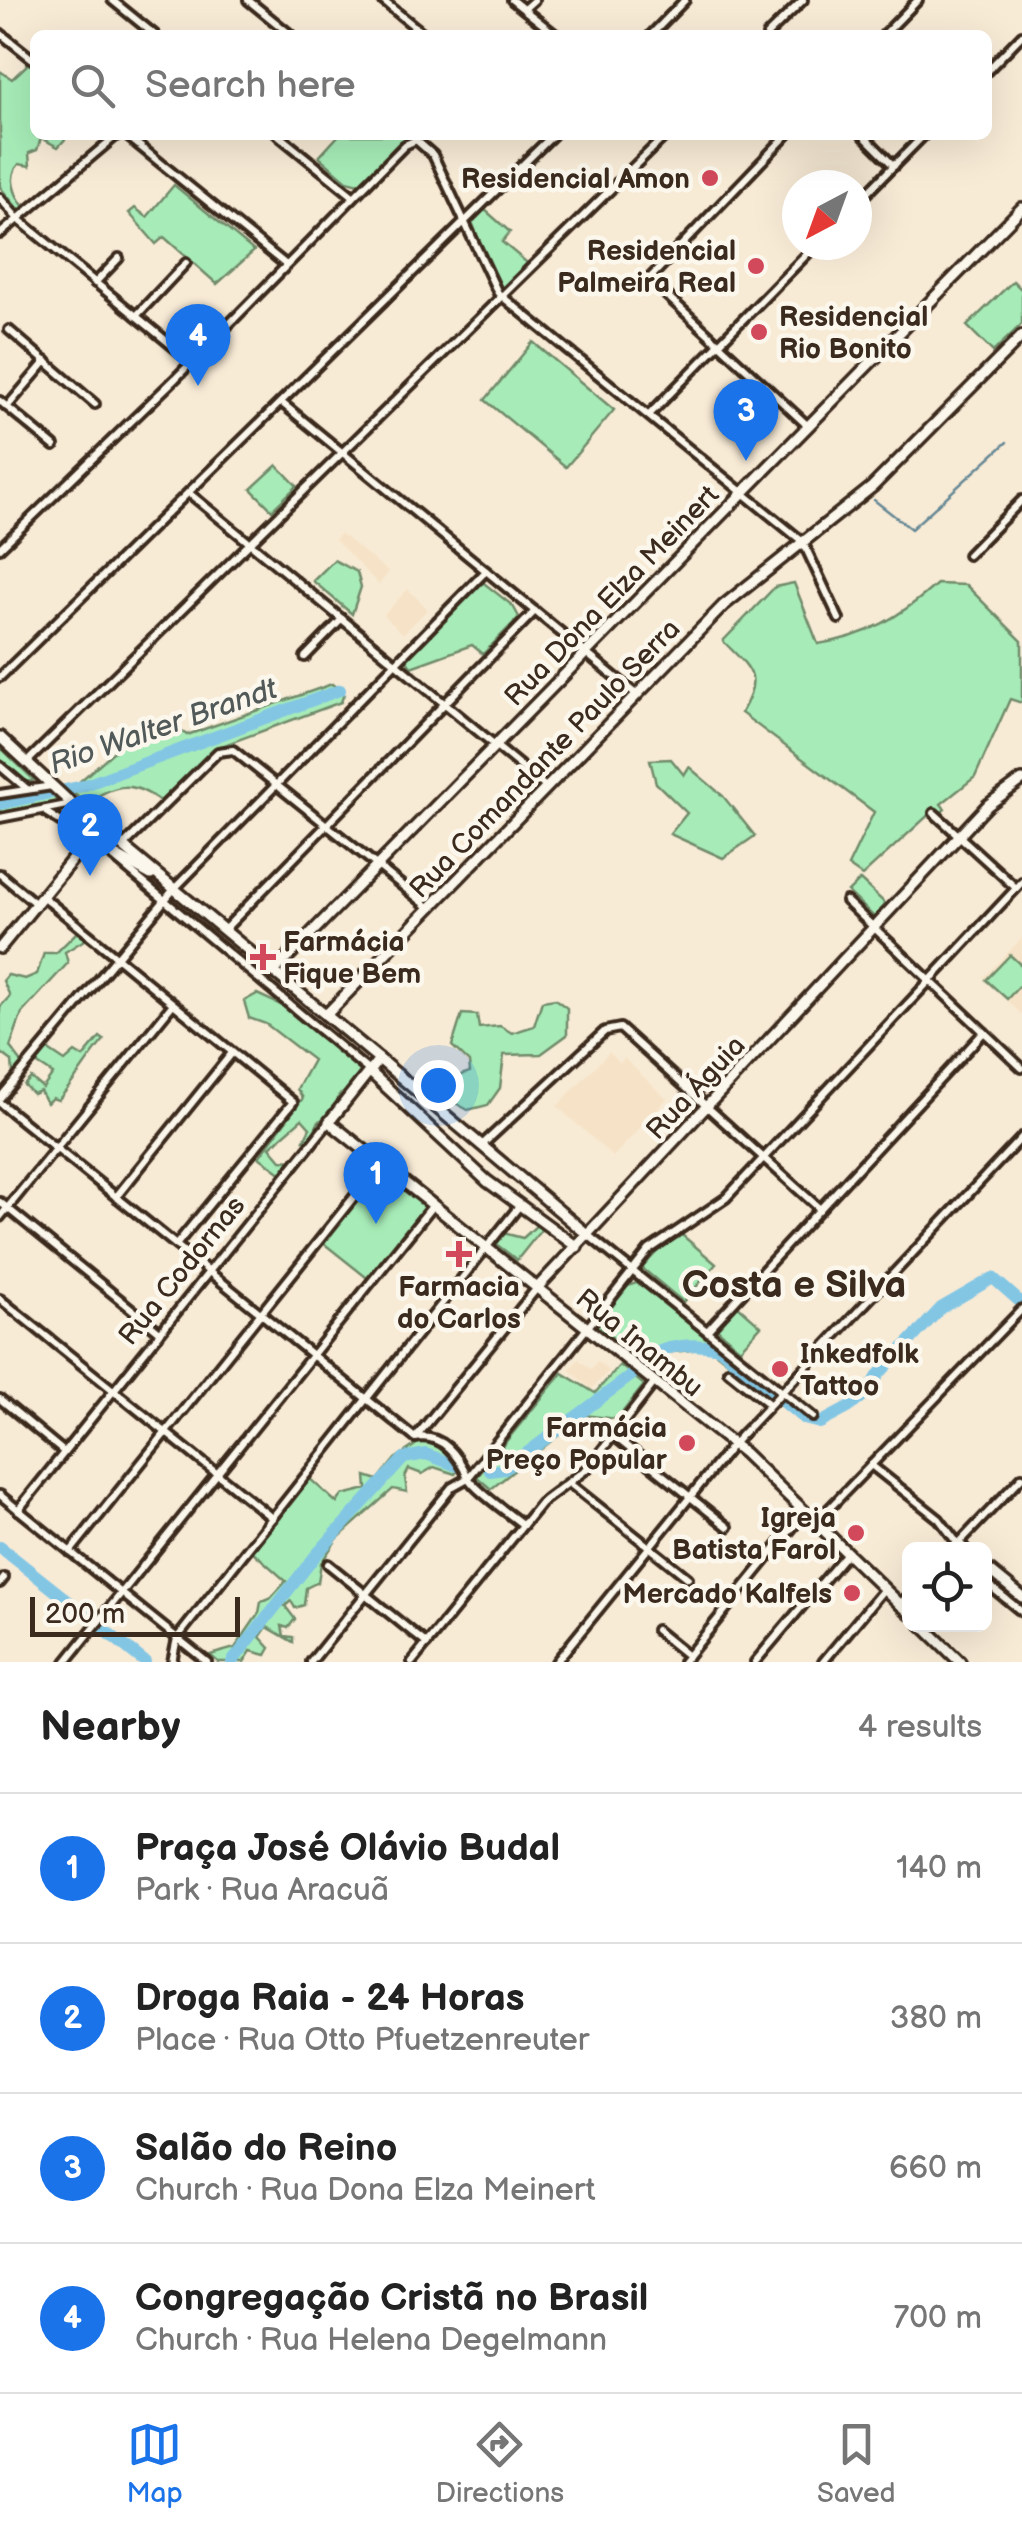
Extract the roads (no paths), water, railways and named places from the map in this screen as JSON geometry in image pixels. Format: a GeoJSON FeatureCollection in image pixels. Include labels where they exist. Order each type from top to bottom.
{"type":"FeatureCollection","features":[{"type":"Feature","properties":{"kind":"street"},"geometry":{"type":"LineString","coordinates":[[112,0],[150,30]]}},
{"type":"Feature","properties":{"kind":"street"},"geometry":{"type":"LineString","coordinates":[[248,0],[285,30]]}},
{"type":"Feature","properties":{"kind":"street"},"geometry":{"type":"LineString","coordinates":[[382,0],[419,30]]}},
{"type":"Feature","properties":{"kind":"street"},"geometry":{"type":"LineString","coordinates":[[512,0],[550,30]]}},
{"type":"Feature","properties":{"kind":"street"},"geometry":{"type":"LineString","coordinates":[[524,10],[534,0]]}},
{"type":"Feature","properties":{"kind":"street"},"geometry":{"type":"LineString","coordinates":[[656,30],[685,0]]}},
{"type":"Feature","properties":{"kind":"street"},"geometry":{"type":"LineString","coordinates":[[772,30],[803,0]]}},
{"type":"Feature","properties":{"kind":"street"},"geometry":{"type":"LineString","coordinates":[[889,30],[918,0]]}},
{"type":"Feature","properties":{"kind":"street"},"geometry":{"type":"LineString","coordinates":[[0,33],[30,57]]}},
{"type":"Feature","properties":{"kind":"street"},"geometry":{"type":"LineString","coordinates":[[992,66],[1022,35]]}},
{"type":"Feature","properties":{"kind":"street"},"geometry":{"type":"LineString","coordinates":[[0,234],[112,140]]}},
{"type":"Feature","properties":{"kind":"street"},"geometry":{"type":"LineString","coordinates":[[132,140],[285,264]]}},
{"type":"Feature","properties":{"kind":"street"},"geometry":{"type":"LineString","coordinates":[[284,140],[353,196]]}},
{"type":"Feature","properties":{"kind":"street"},"geometry":{"type":"LineString","coordinates":[[0,677],[465,225],[547,140]]}},
{"type":"Feature","properties":{"kind":"street"},"geometry":{"type":"LineString","coordinates":[[26,762],[661,140]]}},
{"type":"Feature","properties":{"kind":"street"},"geometry":{"type":"LineString","coordinates":[[782,140],[649,278],[808,426]]}},
{"type":"Feature","properties":{"kind":"street"},"geometry":{"type":"LineString","coordinates":[[868,140],[894,166]]}},
{"type":"Feature","properties":{"kind":"street"},"geometry":{"type":"LineString","coordinates":[[872,188],[919,140]]}},
{"type":"Feature","properties":{"kind":"street"},"geometry":{"type":"LineString","coordinates":[[0,548],[191,362],[405,144],[420,141],[433,155],[495,290],[803,542],[839,619]]}},
{"type":"Feature","properties":{"kind":"street"},"geometry":{"type":"LineString","coordinates":[[0,198],[18,219],[191,362]]}},
{"type":"Feature","properties":{"kind":"street","name":"Rua Dona Elza Meinert"},"geometry":{"type":"LineString","coordinates":[[274,971],[1022,208]]}},
{"type":"Feature","properties":{"kind":"street"},"geometry":{"type":"LineString","coordinates":[[95,282],[119,258]]}},
{"type":"Feature","properties":{"kind":"street"},"geometry":{"type":"LineString","coordinates":[[649,415],[801,260]]}},
{"type":"Feature","properties":{"kind":"street"},"geometry":{"type":"LineString","coordinates":[[136,316],[186,264]]}},
{"type":"Feature","properties":{"kind":"street"},"geometry":{"type":"LineString","coordinates":[[8,330],[96,404]]}},
{"type":"Feature","properties":{"kind":"street","name":"Rua Comandante Paulo Serra"},"geometry":{"type":"LineString","coordinates":[[326,1014],[732,598],[872,487],[1022,336]]}},
{"type":"Feature","properties":{"kind":"street"},"geometry":{"type":"LineString","coordinates":[[7,407],[46,361]]}},
{"type":"Feature","properties":{"kind":"street"},"geometry":{"type":"LineString","coordinates":[[0,401],[54,446]]}},
{"type":"Feature","properties":{"kind":"street"},"geometry":{"type":"LineString","coordinates":[[282,403],[636,694]]}},
{"type":"Feature","properties":{"kind":"street"},"geometry":{"type":"LineString","coordinates":[[189,493],[547,788]]}},
{"type":"Feature","properties":{"kind":"street"},"geometry":{"type":"LineString","coordinates":[[968,555],[1022,500]]}},
{"type":"Feature","properties":{"kind":"street"},"geometry":{"type":"LineString","coordinates":[[486,571],[174,888],[0,1101],[415,1438],[438,1440],[463,1461],[468,1478],[523,1525]]}},
{"type":"Feature","properties":{"kind":"street"},"geometry":{"type":"LineString","coordinates":[[224,930],[534,611]]}},
{"type":"Feature","properties":{"kind":"street"},"geometry":{"type":"LineString","coordinates":[[305,657],[342,619]]}},
{"type":"Feature","properties":{"kind":"street"},"geometry":{"type":"LineString","coordinates":[[0,737],[72,804],[588,1236],[813,1416]]}},
{"type":"Feature","properties":{"kind":"street"},"geometry":{"type":"LineString","coordinates":[[123,846],[218,752],[228,749],[430,908]]}},
{"type":"Feature","properties":{"kind":"street"},"geometry":{"type":"LineString","coordinates":[[0,766],[28,790]]}},
{"type":"Feature","properties":{"kind":"street","name":"Rua Águia"},"geometry":{"type":"LineString","coordinates":[[415,1438],[537,1288],[996,797],[1022,780]]}},
{"type":"Feature","properties":{"kind":"street"},"geometry":{"type":"LineString","coordinates":[[0,794],[56,790]]}},
{"type":"Feature","properties":{"kind":"street"},"geometry":{"type":"LineString","coordinates":[[0,818],[72,804]]}},
{"type":"Feature","properties":{"kind":"street"},"geometry":{"type":"LineString","coordinates":[[72,804],[87,838]]}},
{"type":"Feature","properties":{"kind":"street"},"geometry":{"type":"LineString","coordinates":[[36,812],[58,815],[105,850],[174,888]]}},
{"type":"Feature","properties":{"kind":"street"},"geometry":{"type":"LineString","coordinates":[[311,1662],[452,1486],[468,1478],[654,1245],[716,1208],[1019,885],[934,813]]}},
{"type":"Feature","properties":{"kind":"street"},"geometry":{"type":"LineString","coordinates":[[0,948],[87,838],[88,825],[99,826]]}},
{"type":"Feature","properties":{"kind":"street"},"geometry":{"type":"LineString","coordinates":[[87,838],[102,836],[99,826]]}},
{"type":"Feature","properties":{"kind":"street"},"geometry":{"type":"LineString","coordinates":[[105,850],[369,1071],[466,1162],[577,1247]]}},
{"type":"Feature","properties":{"kind":"street"},"geometry":{"type":"LineString","coordinates":[[0,874],[116,958],[292,1102],[176,1246]]}},
{"type":"Feature","properties":{"kind":"street"},"geometry":{"type":"LineString","coordinates":[[846,901],[1022,1068]]}},
{"type":"Feature","properties":{"kind":"street"},"geometry":{"type":"LineString","coordinates":[[0,1217],[174,1004]]}},
{"type":"Feature","properties":{"kind":"street"},"geometry":{"type":"LineString","coordinates":[[466,1162],[615,1027],[630,1033],[820,1209]]}},
{"type":"Feature","properties":{"kind":"street"},"geometry":{"type":"LineString","coordinates":[[708,1330],[984,1032]]}},
{"type":"Feature","properties":{"kind":"street"},"geometry":{"type":"LineString","coordinates":[[116,1196],[232,1052]]}},
{"type":"Feature","properties":{"kind":"street","name":"Rua Codornas"},"geometry":{"type":"LineString","coordinates":[[18,1510],[379,1059]]}},
{"type":"Feature","properties":{"kind":"street","name":"Rua Inambu"},"geometry":{"type":"LineString","coordinates":[[328,1122],[733,1444],[901,1605]]}},
{"type":"Feature","properties":{"kind":"street"},"geometry":{"type":"LineString","coordinates":[[556,1662],[733,1444],[1022,1137]]}},
{"type":"Feature","properties":{"kind":"street"},"geometry":{"type":"LineString","coordinates":[[70,1552],[381,1163]]}},
{"type":"Feature","properties":{"kind":"street"},"geometry":{"type":"LineString","coordinates":[[172,1662],[177,1638],[520,1204],[529,1186]]}},
{"type":"Feature","properties":{"kind":"street"},"geometry":{"type":"LineString","coordinates":[[0,1202],[160,1332]]}},
{"type":"Feature","properties":{"kind":"street"},"geometry":{"type":"LineString","coordinates":[[66,1662],[433,1205]]}},
{"type":"Feature","properties":{"kind":"street"},"geometry":{"type":"LineString","coordinates":[[0,1299],[272,1518]]}},
{"type":"Feature","properties":{"kind":"street"},"geometry":{"type":"LineString","coordinates":[[816,1522],[1022,1309]]}},
{"type":"Feature","properties":{"kind":"street"},"geometry":{"type":"LineString","coordinates":[[728,1371],[771,1403]]}},
{"type":"Feature","properties":{"kind":"street"},"geometry":{"type":"LineString","coordinates":[[416,1661],[523,1525],[547,1497],[588,1468],[655,1382]]}},
{"type":"Feature","properties":{"kind":"street"},"geometry":{"type":"LineString","coordinates":[[0,1399],[64,1452]]}},
{"type":"Feature","properties":{"kind":"street"},"geometry":{"type":"LineString","coordinates":[[614,1436],[728,1527]]}},
{"type":"Feature","properties":{"kind":"street"},"geometry":{"type":"LineString","coordinates":[[872,1464],[939,1518],[955,1542]]}},
{"type":"Feature","properties":{"kind":"street"},"geometry":{"type":"LineString","coordinates":[[963,1542],[1022,1477]]}},
{"type":"Feature","properties":{"kind":"street"},"geometry":{"type":"LineString","coordinates":[[569,1483],[688,1578]]}},
{"type":"Feature","properties":{"kind":"street"},"geometry":{"type":"LineString","coordinates":[[0,1495],[207,1662]]}},
{"type":"Feature","properties":{"kind":"street"},"geometry":{"type":"LineString","coordinates":[[656,1630],[685,1659],[805,1512]]}},
{"type":"Feature","properties":{"kind":"street"},"geometry":{"type":"LineString","coordinates":[[755,1662],[847,1553]]}},
{"type":"Feature","properties":{"kind":"street"},"geometry":{"type":"LineString","coordinates":[[328,1564],[427,1644]]}},
{"type":"Feature","properties":{"kind":"street"},"geometry":{"type":"LineString","coordinates":[[992,1576],[1022,1612]]}},
{"type":"Feature","properties":{"kind":"street"},"geometry":{"type":"LineString","coordinates":[[992,1582],[1022,1597]]}},
{"type":"Feature","properties":{"kind":"street"},"geometry":{"type":"LineString","coordinates":[[823,1662],[884,1589]]}},
{"type":"Feature","properties":{"kind":"street"},"geometry":{"type":"LineString","coordinates":[[928,1632],[952,1659]]}},
{"type":"Feature","properties":{"kind":"waterway","name":"Rio Walter Brandt"},"geometry":{"type":"LineString","coordinates":[[874,500],[911,529],[1007,442]]}},
{"type":"Feature","properties":{"kind":"waterway","name":"Rio Walter Brandt"},"geometry":{"type":"LineString","coordinates":[[0,804],[83,786],[340,690]]}},
{"type":"Feature","properties":{"kind":"waterway"},"geometry":{"type":"LineString","coordinates":[[646,1360],[680,1346],[719,1348],[804,1419],[820,1423],[869,1391],[879,1374],[941,1308],[993,1278],[1018,1300]]}},
{"type":"Feature","properties":{"kind":"waterway"},"geometry":{"type":"LineString","coordinates":[[490,1471],[505,1469],[632,1375]]}},
{"type":"Feature","properties":{"kind":"waterway"},"geometry":{"type":"LineString","coordinates":[[232,1662],[316,1555],[404,1458],[426,1454],[457,1466]]}},
{"type":"Feature","properties":{"kind":"waterway"},"geometry":{"type":"LineString","coordinates":[[0,1547],[145,1662]]}},
{"type":"Feature","properties":{"kind":"place","name":"Residencial Amon"},"geometry":{"type":"Point","coordinates":[710,178]}},
{"type":"Feature","properties":{"kind":"place","name":"Residencial Palmeira Real"},"geometry":{"type":"Point","coordinates":[756,266]}},
{"type":"Feature","properties":{"kind":"place","name":"Residencial Rio Bonito"},"geometry":{"type":"Point","coordinates":[759,332]}},
{"type":"Feature","properties":{"kind":"place","name":"Congregação Cristã no Brasil"},"geometry":{"type":"Point","coordinates":[198,386]}},
{"type":"Feature","properties":{"kind":"place","name":"Salão do Reino"},"geometry":{"type":"Point","coordinates":[746,461]}},
{"type":"Feature","properties":{"kind":"place","name":"Droga Raia - 24 Horas"},"geometry":{"type":"Point","coordinates":[90,876]}},
{"type":"Feature","properties":{"kind":"place","name":"Farmácia Fique Bem"},"geometry":{"type":"Point","coordinates":[263,957]}},
{"type":"Feature","properties":{"kind":"place","name":"Praça José Olávio Budal"},"geometry":{"type":"Point","coordinates":[376,1224]}},
{"type":"Feature","properties":{"kind":"place","name":"Farmacia do Carlos"},"geometry":{"type":"Point","coordinates":[459,1254]}},
{"type":"Feature","properties":{"kind":"place","name":"Inkedfolk Tattoo"},"geometry":{"type":"Point","coordinates":[780,1369]}},
{"type":"Feature","properties":{"kind":"place","name":"Farmácia Preço Popular"},"geometry":{"type":"Point","coordinates":[687,1443]}},
{"type":"Feature","properties":{"kind":"place","name":"Igreja Batista Farol"},"geometry":{"type":"Point","coordinates":[856,1533]}},
{"type":"Feature","properties":{"kind":"place","name":"Mercado Kalfels"},"geometry":{"type":"Point","coordinates":[852,1593]}},
{"type":"Feature","properties":{"kind":"district","name":"Costa e Silva"},"geometry":{"type":"Point","coordinates":[794,1284]}}]}
